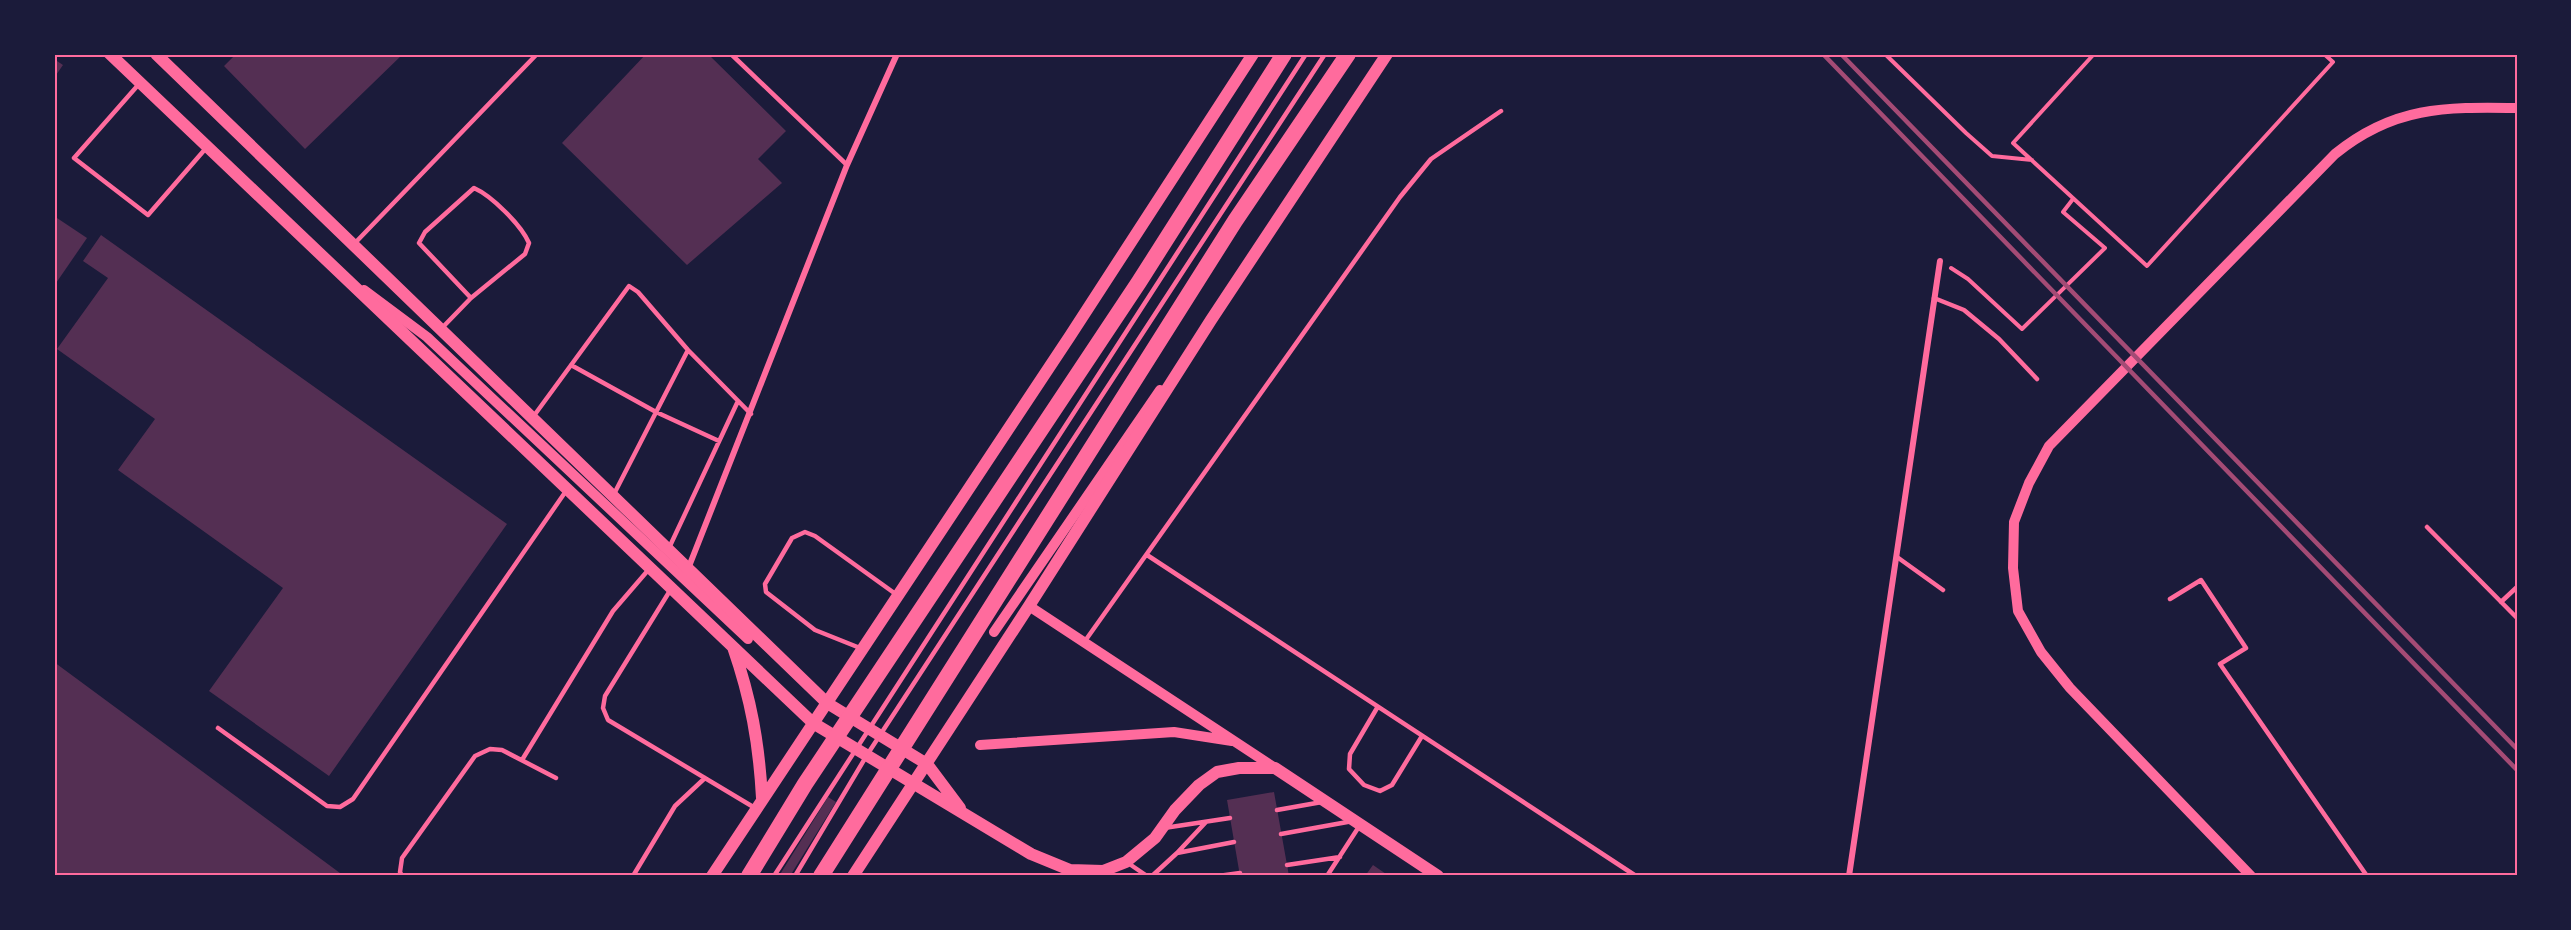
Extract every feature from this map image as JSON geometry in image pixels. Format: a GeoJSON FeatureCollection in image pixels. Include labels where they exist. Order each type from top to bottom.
{"type":"FeatureCollection","features":[{"type":"Feature","properties":{"kind":"highway"},"geometry":{"type":"LineString","coordinates":[[749,876],[805,784],[1139,282],[1284,54]]}},
{"type":"Feature","properties":{"kind":"highway"},"geometry":{"type":"LineString","coordinates":[[821,876],[1235,221],[1348,54]]}},
{"type":"Feature","properties":{"kind":"main road"},"geometry":{"type":"LineString","coordinates":[[110,54],[813,723],[1031,854],[1070,870],[1102,873],[1126,862],[1155,838],[1175,810],[1199,785],[1217,772],[1239,768],[1275,768],[1438,876]]}},
{"type":"Feature","properties":{"kind":"main road"},"geometry":{"type":"LineString","coordinates":[[156,54],[802,679],[827,702],[927,764],[964,814]]}},
{"type":"Feature","properties":{"kind":"main road"},"geometry":{"type":"LineString","coordinates":[[712,876],[758,803],[863,649],[1162,196],[1253,54]]}},
{"type":"Feature","properties":{"kind":"main road"},"geometry":{"type":"LineString","coordinates":[[853,876],[1029,606],[1211,320],[1387,54]]}},
{"type":"Feature","properties":{"kind":"main road"},"geometry":{"type":"LineString","coordinates":[[733,646],[748,693],[756,731],[758,803]]}},
{"type":"Feature","properties":{"kind":"main road"},"geometry":{"type":"LineString","coordinates":[[783,694],[797,698],[802,695],[805,685],[802,679]]}},
{"type":"Feature","properties":{"kind":"street"},"geometry":{"type":"LineString","coordinates":[[688,569],[847,165],[897,54]]}},
{"type":"Feature","properties":{"kind":"street"},"geometry":{"type":"LineString","coordinates":[[2251,876],[2070,688],[2041,652],[2018,611],[2013,568],[2014,522],[2029,483],[2049,446],[2335,154],[2373,127],[2426,110],[2517,108]]}},
{"type":"Feature","properties":{"kind":"street"},"geometry":{"type":"LineString","coordinates":[[1850,876],[1940,261]]}},
{"type":"Feature","properties":{"kind":"street"},"geometry":{"type":"LineString","coordinates":[[335,268],[427,337],[748,639]]}},
{"type":"Feature","properties":{"kind":"street"},"geometry":{"type":"LineString","coordinates":[[994,632],[1110,461],[1211,320]]}},
{"type":"Feature","properties":{"kind":"street"},"geometry":{"type":"LineString","coordinates":[[1029,606],[1275,768]]}},
{"type":"Feature","properties":{"kind":"street"},"geometry":{"type":"LineString","coordinates":[[980,745],[1174,732],[1235,741]]}},
{"type":"Feature","properties":{"kind":"lane"},"geometry":{"type":"LineString","coordinates":[[353,245],[537,54]]}},
{"type":"Feature","properties":{"kind":"lane"},"geometry":{"type":"LineString","coordinates":[[730,54],[847,165]]}},
{"type":"Feature","properties":{"kind":"lane"},"geometry":{"type":"LineString","coordinates":[[774,876],[1306,54]]}},
{"type":"Feature","properties":{"kind":"lane"},"geometry":{"type":"LineString","coordinates":[[795,876],[867,755],[1325,54]]}},
{"type":"Feature","properties":{"kind":"lane"},"geometry":{"type":"LineString","coordinates":[[139,84],[74,158],[148,215],[207,147]]}},
{"type":"Feature","properties":{"kind":"lane"},"geometry":{"type":"LineString","coordinates":[[1084,642],[1400,197],[1431,159],[1501,111]]}},
{"type":"Feature","properties":{"kind":"lane"},"geometry":{"type":"LineString","coordinates":[[441,329],[471,298],[525,254],[529,243],[525,232],[484,193],[474,188],[425,232],[419,243],[471,298]]}},
{"type":"Feature","properties":{"kind":"lane"},"geometry":{"type":"LineString","coordinates":[[532,419],[629,286],[638,292],[688,350],[750,414]]}},
{"type":"Feature","properties":{"kind":"lane"},"geometry":{"type":"LineString","coordinates":[[1934,298],[1964,310],[1999,339],[2037,379]]}},
{"type":"Feature","properties":{"kind":"lane"},"geometry":{"type":"LineString","coordinates":[[612,497],[688,350]]}},
{"type":"Feature","properties":{"kind":"lane"},"geometry":{"type":"LineString","coordinates":[[571,365],[656,412],[719,441]]}},
{"type":"Feature","properties":{"kind":"lane"},"geometry":{"type":"LineString","coordinates":[[668,551],[738,401]]}},
{"type":"Feature","properties":{"kind":"lane"},"geometry":{"type":"LineString","coordinates":[[218,728],[327,806],[340,807],[353,798],[568,489]]}},
{"type":"Feature","properties":{"kind":"lane"},"geometry":{"type":"LineString","coordinates":[[2427,527],[2517,618]]}},
{"type":"Feature","properties":{"kind":"lane"},"geometry":{"type":"LineString","coordinates":[[863,649],[815,630],[766,592],[765,584],[792,538],[805,532],[815,536],[898,595]]}},
{"type":"Feature","properties":{"kind":"lane"},"geometry":{"type":"LineString","coordinates":[[1147,555],[1636,876]]}},
{"type":"Feature","properties":{"kind":"lane"},"geometry":{"type":"LineString","coordinates":[[1897,557],[1943,590]]}},
{"type":"Feature","properties":{"kind":"lane"},"geometry":{"type":"LineString","coordinates":[[522,760],[613,611],[650,567]]}},
{"type":"Feature","properties":{"kind":"lane"},"geometry":{"type":"LineString","coordinates":[[2170,599],[2201,579],[2246,648],[2220,664],[2367,876]]}},
{"type":"Feature","properties":{"kind":"lane"},"geometry":{"type":"LineString","coordinates":[[2501,602],[2517,587]]}},
{"type":"Feature","properties":{"kind":"lane"},"geometry":{"type":"LineString","coordinates":[[672,588],[605,696],[603,708],[608,720],[705,778],[758,803]]}},
{"type":"Feature","properties":{"kind":"lane"},"geometry":{"type":"LineString","coordinates":[[1377,708],[1350,754],[1349,769],[1364,785],[1380,791],[1392,785],[1422,736]]}},
{"type":"Feature","properties":{"kind":"lane"},"geometry":{"type":"LineString","coordinates":[[402,876],[400,872],[402,858],[475,756],[490,749],[502,750],[556,778]]}},
{"type":"Feature","properties":{"kind":"lane"},"geometry":{"type":"LineString","coordinates":[[633,876],[675,806],[705,778]]}},
{"type":"Feature","properties":{"kind":"lane"},"geometry":{"type":"LineString","coordinates":[[1277,810],[1326,802]]}},
{"type":"Feature","properties":{"kind":"lane"},"geometry":{"type":"LineString","coordinates":[[1162,828],[1230,818]]}},
{"type":"Feature","properties":{"kind":"lane"},"geometry":{"type":"LineString","coordinates":[[1152,876],[1207,821]]}},
{"type":"Feature","properties":{"kind":"lane"},"geometry":{"type":"LineString","coordinates":[[1281,834],[1358,823]]}},
{"type":"Feature","properties":{"kind":"lane"},"geometry":{"type":"LineString","coordinates":[[1328,876],[1358,823]]}},
{"type":"Feature","properties":{"kind":"lane"},"geometry":{"type":"LineString","coordinates":[[1177,853],[1234,842]]}},
{"type":"Feature","properties":{"kind":"lane"},"geometry":{"type":"LineString","coordinates":[[1287,865],[1340,857]]}},
{"type":"Feature","properties":{"kind":"lane"},"geometry":{"type":"LineString","coordinates":[[1126,862],[1147,876]]}},
{"type":"Feature","properties":{"kind":"lane"},"geometry":{"type":"LineString","coordinates":[[1218,876],[1240,873]]}},
{"type":"Feature","properties":{"kind":"path"},"geometry":{"type":"LineString","coordinates":[[1885,54],[1992,156],[2034,161]]}},
{"type":"Feature","properties":{"kind":"path"},"geometry":{"type":"LineString","coordinates":[[2094,54],[2013,143],[2147,266],[2333,62],[2324,54]]}},
{"type":"Feature","properties":{"kind":"path"},"geometry":{"type":"LineString","coordinates":[[1940,261],[1968,279],[2022,329],[2105,248],[2063,212],[2074,198]]}},
{"type":"Feature","properties":{"kind":"building"},"geometry":{"type":"Polygon","coordinates":[[[236,54],[403,54],[305,149],[224,66],[236,54]]]}},
{"type":"Feature","properties":{"kind":"building"},"geometry":{"type":"Polygon","coordinates":[[[646,54],[708,54],[786,131],[758,159],[782,183],[687,265],[562,143],[646,54]]]}},
{"type":"Feature","properties":{"kind":"building"},"geometry":{"type":"Polygon","coordinates":[[[54,59],[63,65],[54,78],[54,59]]]}},
{"type":"Feature","properties":{"kind":"building"},"geometry":{"type":"Polygon","coordinates":[[[54,216],[87,238],[54,286],[54,216]]]}},
{"type":"Feature","properties":{"kind":"building"},"geometry":{"type":"Polygon","coordinates":[[[101,235],[507,524],[329,776],[209,691],[283,588],[118,470],[155,419],[57,349],[108,278],[83,261],[101,235]]]}},
{"type":"Feature","properties":{"kind":"building"},"geometry":{"type":"Polygon","coordinates":[[[54,662],[344,876],[54,876],[54,662]]]}},
{"type":"Feature","properties":{"kind":"building"},"geometry":{"type":"Polygon","coordinates":[[[1274,792],[1289,876],[1240,876],[1227,800],[1274,792]]]}},
{"type":"Feature","properties":{"kind":"building"},"geometry":{"type":"Polygon","coordinates":[[[828,797],[836,802],[790,876],[779,876],[828,797]]]}},
{"type":"Feature","properties":{"kind":"building"},"geometry":{"type":"Polygon","coordinates":[[[1373,865],[1389,876],[1365,876],[1373,865]]]}},
{"type":"Feature","properties":{"kind":"railway"},"geometry":{"type":"LineString","coordinates":[[1823,54],[2517,770]]}},
{"type":"Feature","properties":{"kind":"railway"},"geometry":{"type":"LineString","coordinates":[[1841,54],[2517,749]]}}]}
